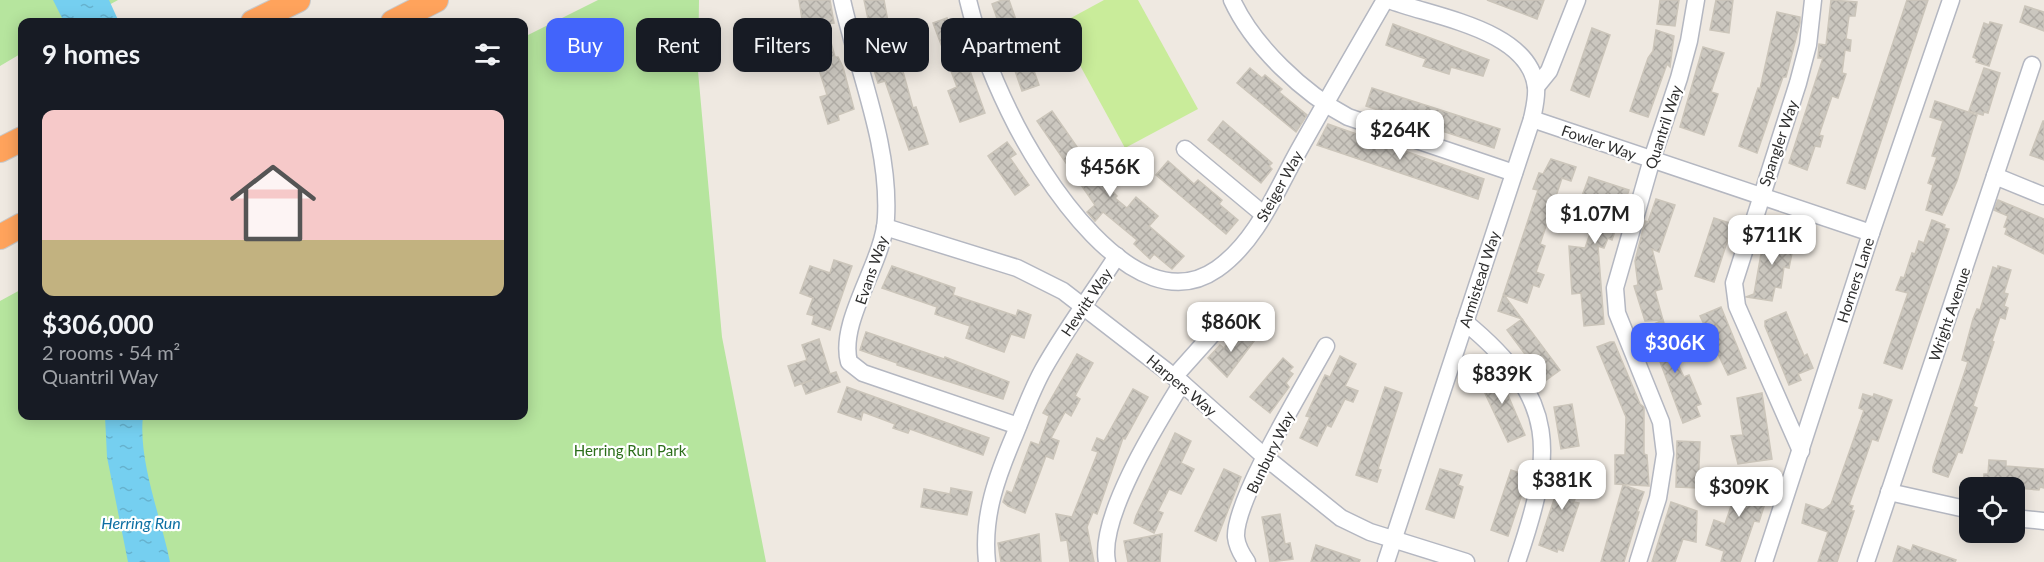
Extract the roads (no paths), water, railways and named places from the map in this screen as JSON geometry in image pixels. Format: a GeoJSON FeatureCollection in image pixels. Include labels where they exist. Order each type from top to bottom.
{"type":"FeatureCollection","features":[{"type":"Feature","properties":{"kind":"highway"},"geometry":{"type":"LineString","coordinates":[[261,18],[297,0]]}},
{"type":"Feature","properties":{"kind":"highway"},"geometry":{"type":"LineString","coordinates":[[401,18],[436,0]]}},
{"type":"Feature","properties":{"kind":"highway"},"geometry":{"type":"LineString","coordinates":[[0,150],[18,141]]}},
{"type":"Feature","properties":{"kind":"highway"},"geometry":{"type":"LineString","coordinates":[[0,224],[18,214]]}},
{"type":"Feature","properties":{"kind":"highway"},"geometry":{"type":"LineString","coordinates":[[0,237],[18,227]]}},
{"type":"Feature","properties":{"kind":"street","name":"Evans Way"},"geometry":{"type":"LineString","coordinates":[[842,0],[846,18]]}},
{"type":"Feature","properties":{"kind":"street","name":"Hewitt Way"},"geometry":{"type":"LineString","coordinates":[[968,0],[993,76],[1034,156],[1058,193],[1117,256],[1044,369],[1000,468],[988,507],[985,543],[987,562]]}},
{"type":"Feature","properties":{"kind":"street"},"geometry":{"type":"LineString","coordinates":[[1232,0],[1267,52],[1288,73],[1348,117],[1514,173]]}},
{"type":"Feature","properties":{"kind":"street","name":"Steiger Way"},"geometry":{"type":"LineString","coordinates":[[1117,256],[1134,270],[1159,279],[1173,281],[1199,278],[1218,269],[1238,252],[1249,240],[1326,102],[1387,0]]}},
{"type":"Feature","properties":{"kind":"street"},"geometry":{"type":"LineString","coordinates":[[1387,0],[1461,24],[1505,43],[1526,62],[1536,87]]}},
{"type":"Feature","properties":{"kind":"street","name":"Armistead Way"},"geometry":{"type":"LineString","coordinates":[[1386,562],[1532,119],[1536,87],[1549,71],[1577,0]]}},
{"type":"Feature","properties":{"kind":"street","name":"Quantril Way"},"geometry":{"type":"LineString","coordinates":[[1638,562],[1658,498],[1665,454],[1661,422],[1617,313],[1615,288],[1652,159],[1679,78],[1689,41],[1696,0]]}},
{"type":"Feature","properties":{"kind":"street","name":"Spangler Way"},"geometry":{"type":"LineString","coordinates":[[1801,451],[1734,294],[1738,262],[1801,73],[1808,45],[1812,0]]}},
{"type":"Feature","properties":{"kind":"street","name":"Horners Lane"},"geometry":{"type":"LineString","coordinates":[[1764,562],[1870,233],[1951,0]]}},
{"type":"Feature","properties":{"kind":"street","name":"Wright Avenue"},"geometry":{"type":"LineString","coordinates":[[1866,562],[2032,65]]}},
{"type":"Feature","properties":{"kind":"street","name":"Evans Way"},"geometry":{"type":"LineString","coordinates":[[860,72],[882,152],[886,188],[885,227],[848,335],[849,362],[863,373],[1018,426]]}},
{"type":"Feature","properties":{"kind":"street","name":"Fowler Way"},"geometry":{"type":"LineString","coordinates":[[1532,119],[1870,233]]}},
{"type":"Feature","properties":{"kind":"street"},"geometry":{"type":"LineString","coordinates":[[1185,149],[1263,214]]}},
{"type":"Feature","properties":{"kind":"street"},"geometry":{"type":"LineString","coordinates":[[1995,176],[2044,196]]}},
{"type":"Feature","properties":{"kind":"street","name":"Harpers Way"},"geometry":{"type":"LineString","coordinates":[[885,227],[1017,268],[1063,291],[1178,380],[1265,457],[1341,518],[1370,532],[1466,562]]}},
{"type":"Feature","properties":{"kind":"street"},"geometry":{"type":"LineString","coordinates":[[1107,562],[1106,545],[1128,480],[1144,446],[1178,380],[1225,320]]}},
{"type":"Feature","properties":{"kind":"street"},"geometry":{"type":"LineString","coordinates":[[1465,322],[1505,358],[1523,380],[1533,403],[1544,447],[1537,499],[1517,562]]}},
{"type":"Feature","properties":{"kind":"street","name":"Bunbury Way"},"geometry":{"type":"LineString","coordinates":[[1247,562],[1236,538],[1239,520],[1265,457],[1326,346]]}},
{"type":"Feature","properties":{"kind":"street"},"geometry":{"type":"LineString","coordinates":[[1889,492],[1959,508]]}},
{"type":"Feature","properties":{"kind":"street"},"geometry":{"type":"LineString","coordinates":[[2025,519],[2044,520]]}},
{"type":"Feature","properties":{"kind":"water"},"geometry":{"type":"Polygon","coordinates":[[[53,0],[109,0],[117,18],[62,18],[53,0]]]}},
{"type":"Feature","properties":{"kind":"water","name":"Herring Run"},"geometry":{"type":"Polygon","coordinates":[[[105,420],[143,420],[142,433],[147,470],[170,562],[128,562],[107,457],[105,420]]]}},
{"type":"Feature","properties":{"kind":"park label","name":"Herring Run Park"},"geometry":{"type":"Point","coordinates":[630,450]}}]}
